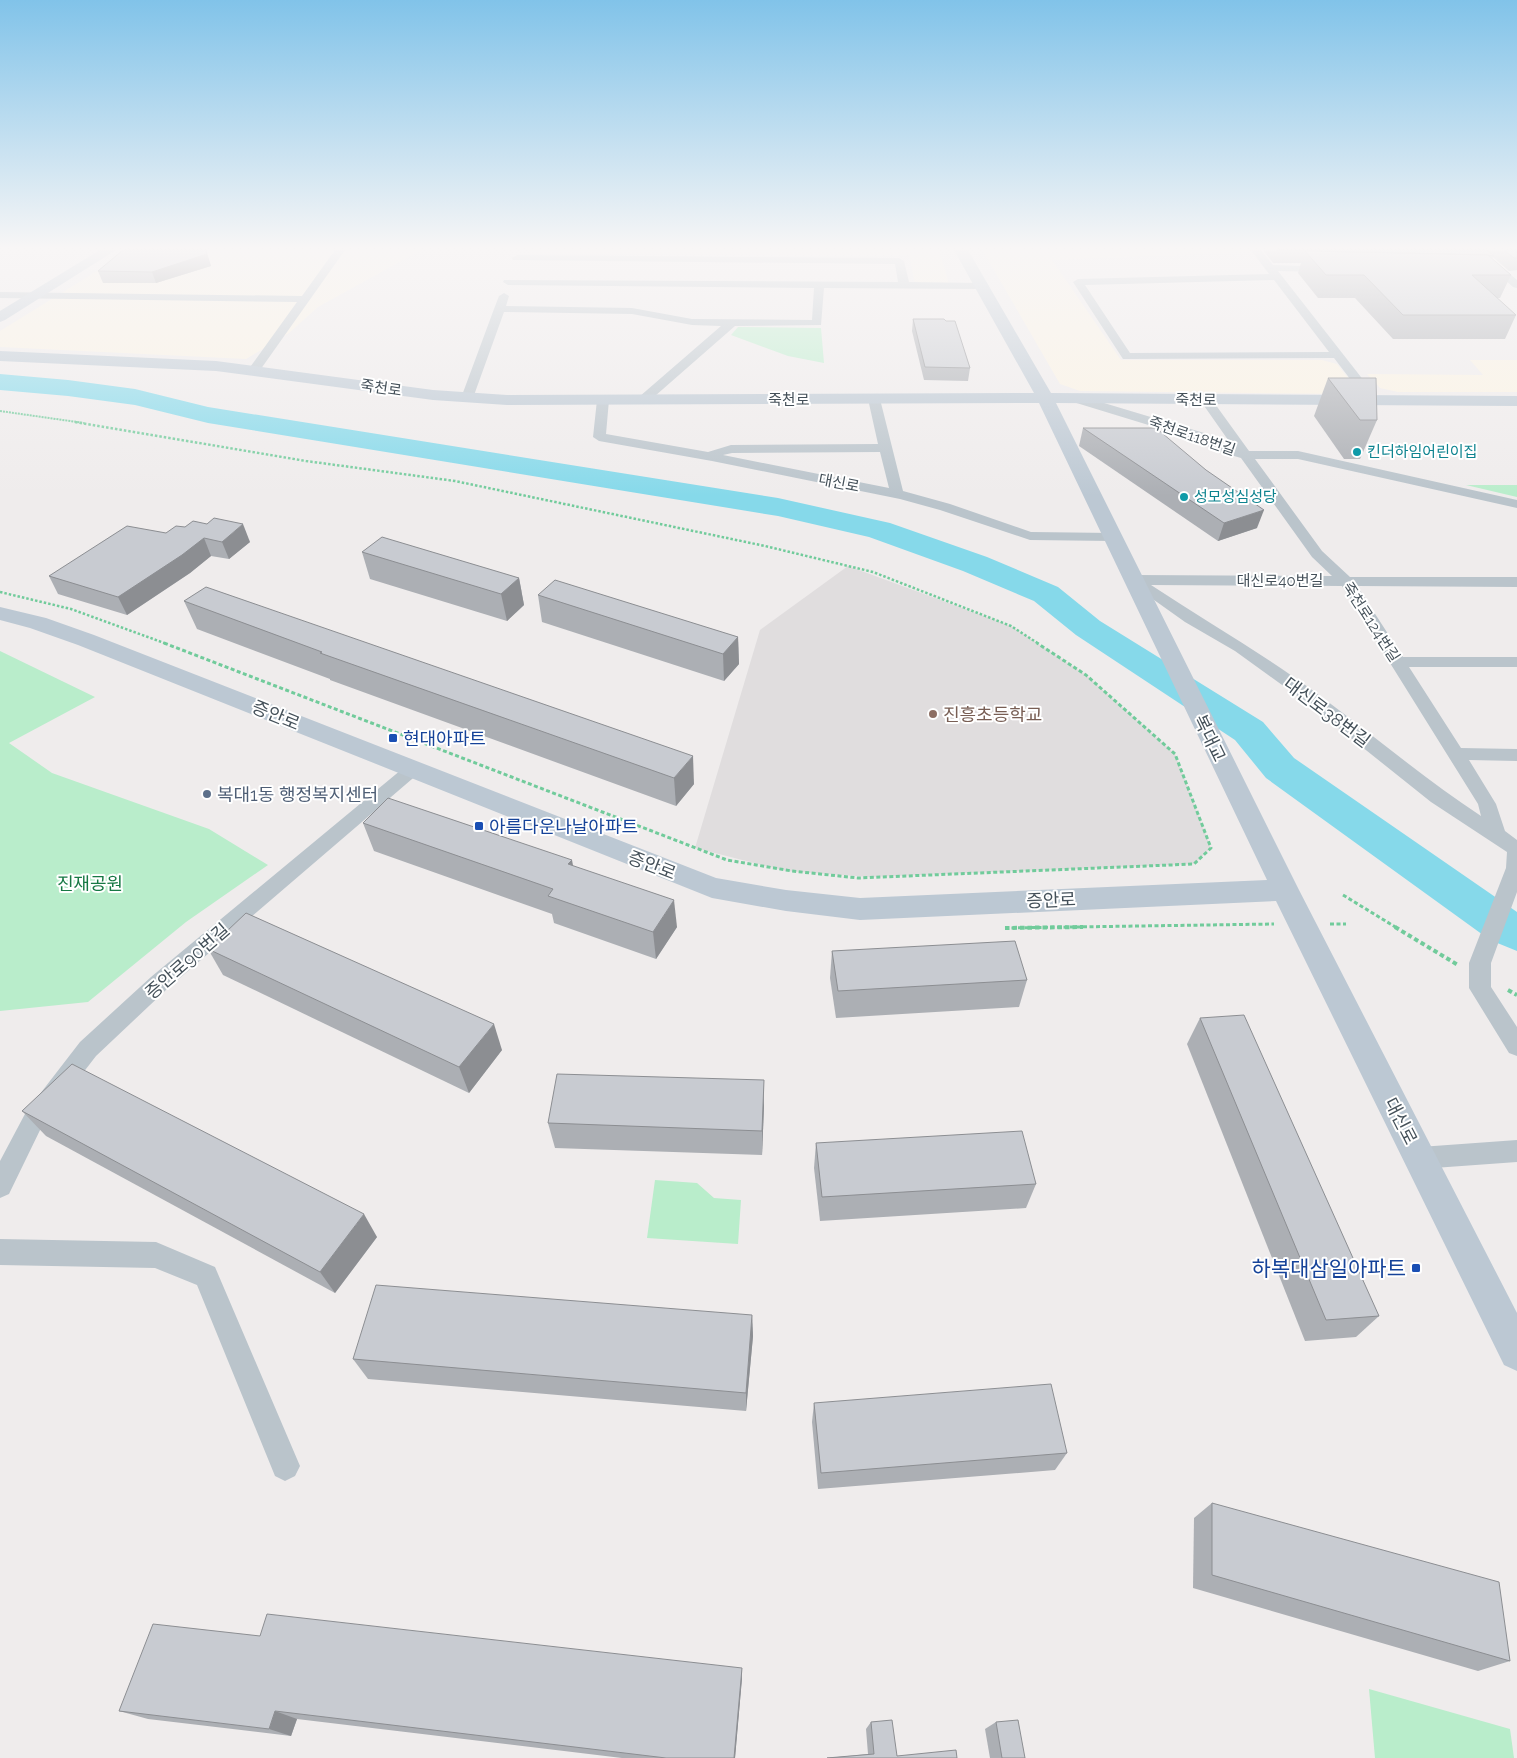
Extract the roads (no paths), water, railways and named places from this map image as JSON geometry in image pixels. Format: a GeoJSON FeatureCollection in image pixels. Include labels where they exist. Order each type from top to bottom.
{"type":"FeatureCollection","features":[{"type":"Feature","properties":{"kind":"street"},"geometry":{"type":"LineString","coordinates":[[254,370],[280,332]]}},
{"type":"Feature","properties":{"kind":"street"},"geometry":{"type":"LineString","coordinates":[[468,398],[491,332]]}},
{"type":"Feature","properties":{"kind":"street"},"geometry":{"type":"LineString","coordinates":[[643,400],[722,332]]}},
{"type":"Feature","properties":{"kind":"street"},"geometry":{"type":"LineString","coordinates":[[1007,332],[1045,398],[1135,583]]}},
{"type":"Feature","properties":{"kind":"street"},"geometry":{"type":"LineString","coordinates":[[1110,332],[1126,357],[1337,355]]}},
{"type":"Feature","properties":{"kind":"street"},"geometry":{"type":"LineString","coordinates":[[1320,332],[1372,401]]}},
{"type":"Feature","properties":{"kind":"street","name":"죽천로"},"geometry":{"type":"LineString","coordinates":[[0,356],[150,362],[254,370],[468,398],[604,400],[1074,398],[1517,401]]}},
{"type":"Feature","properties":{"kind":"street","name":"죽천로118번길"},"geometry":{"type":"LineString","coordinates":[[1074,398],[1209,439],[1215,446],[1246,455],[1298,455],[1517,504]]}},
{"type":"Feature","properties":{"kind":"street","name":"대신로"},"geometry":{"type":"LineString","coordinates":[[604,400],[599,437],[897,494],[945,507],[1030,536],[1113,537]]}},
{"type":"Feature","properties":{"kind":"street"},"geometry":{"type":"LineString","coordinates":[[874,400],[897,494]]}},
{"type":"Feature","properties":{"kind":"street","name":"죽천로124번길"},"geometry":{"type":"LineString","coordinates":[[1206,400],[1317,554],[1347,582],[1487,804],[1496,835]]}},
{"type":"Feature","properties":{"kind":"street"},"geometry":{"type":"LineString","coordinates":[[706,456],[731,449],[886,448]]}},
{"type":"Feature","properties":{"kind":"street","name":"대신로40번길"},"geometry":{"type":"LineString","coordinates":[[1135,583],[1517,582]]}},
{"type":"Feature","properties":{"kind":"street","name":"대신로38번길"},"geometry":{"type":"LineString","coordinates":[[1135,583],[1190,619],[1241,648],[1313,699],[1438,797],[1496,835],[1517,853]]}},
{"type":"Feature","properties":{"kind":"street","name":"복대교"},"geometry":{"type":"LineString","coordinates":[[1135,583],[1285,890]]}},
{"type":"Feature","properties":{"kind":"street","name":"증안로"},"geometry":{"type":"LineString","coordinates":[[0,613],[86,640],[712,888],[758,898],[807,905],[860,908],[1285,890]]}},
{"type":"Feature","properties":{"kind":"street"},"geometry":{"type":"LineString","coordinates":[[1396,662],[1517,662]]}},
{"type":"Feature","properties":{"kind":"street"},"geometry":{"type":"LineString","coordinates":[[1456,754],[1517,755]]}},
{"type":"Feature","properties":{"kind":"street","name":"증안로90번길"},"geometry":{"type":"LineString","coordinates":[[0,1186],[34,1119],[88,1049],[159,983],[413,769]]}},
{"type":"Feature","properties":{"kind":"street"},"geometry":{"type":"LineString","coordinates":[[1517,853],[1480,969],[1480,988],[1517,1046]]}},
{"type":"Feature","properties":{"kind":"street","name":"대신로"},"geometry":{"type":"LineString","coordinates":[[1285,890],[1517,1352]]}},
{"type":"Feature","properties":{"kind":"street"},"geometry":{"type":"LineString","coordinates":[[1420,1158],[1517,1152]]}},
{"type":"Feature","properties":{"kind":"street"},"geometry":{"type":"LineString","coordinates":[[0,1252],[156,1255],[206,1276],[286,1466]]}},
{"type":"Feature","properties":{"kind":"waterway"},"geometry":{"type":"LineString","coordinates":[[0,382],[68,388],[135,397],[208,415],[778,507],[879,530],[975,564],[1046,594],[1088,628],[1249,731],[1280,768],[1506,928],[1517,933]]}},
{"type":"Feature","properties":{"kind":"place","name":"킨더하임어린이집"},"geometry":{"type":"Point","coordinates":[1357,452]}},
{"type":"Feature","properties":{"kind":"place","name":"성모성심성당"},"geometry":{"type":"Point","coordinates":[1184,497]}},
{"type":"Feature","properties":{"kind":"place","name":"진흥초등학교"},"geometry":{"type":"Point","coordinates":[933,714]}},
{"type":"Feature","properties":{"kind":"place","name":"현대아파트"},"geometry":{"type":"Point","coordinates":[393,738]}},
{"type":"Feature","properties":{"kind":"place","name":"복대1동 행정복지센터"},"geometry":{"type":"Point","coordinates":[207,794]}},
{"type":"Feature","properties":{"kind":"place","name":"아름다운나날아파트"},"geometry":{"type":"Point","coordinates":[479,826]}},
{"type":"Feature","properties":{"kind":"place","name":"하복대삼일아파트"},"geometry":{"type":"Point","coordinates":[1416,1268]}},
{"type":"Feature","properties":{"kind":"park label","name":"진재공원"},"geometry":{"type":"Point","coordinates":[90,883]}}]}
